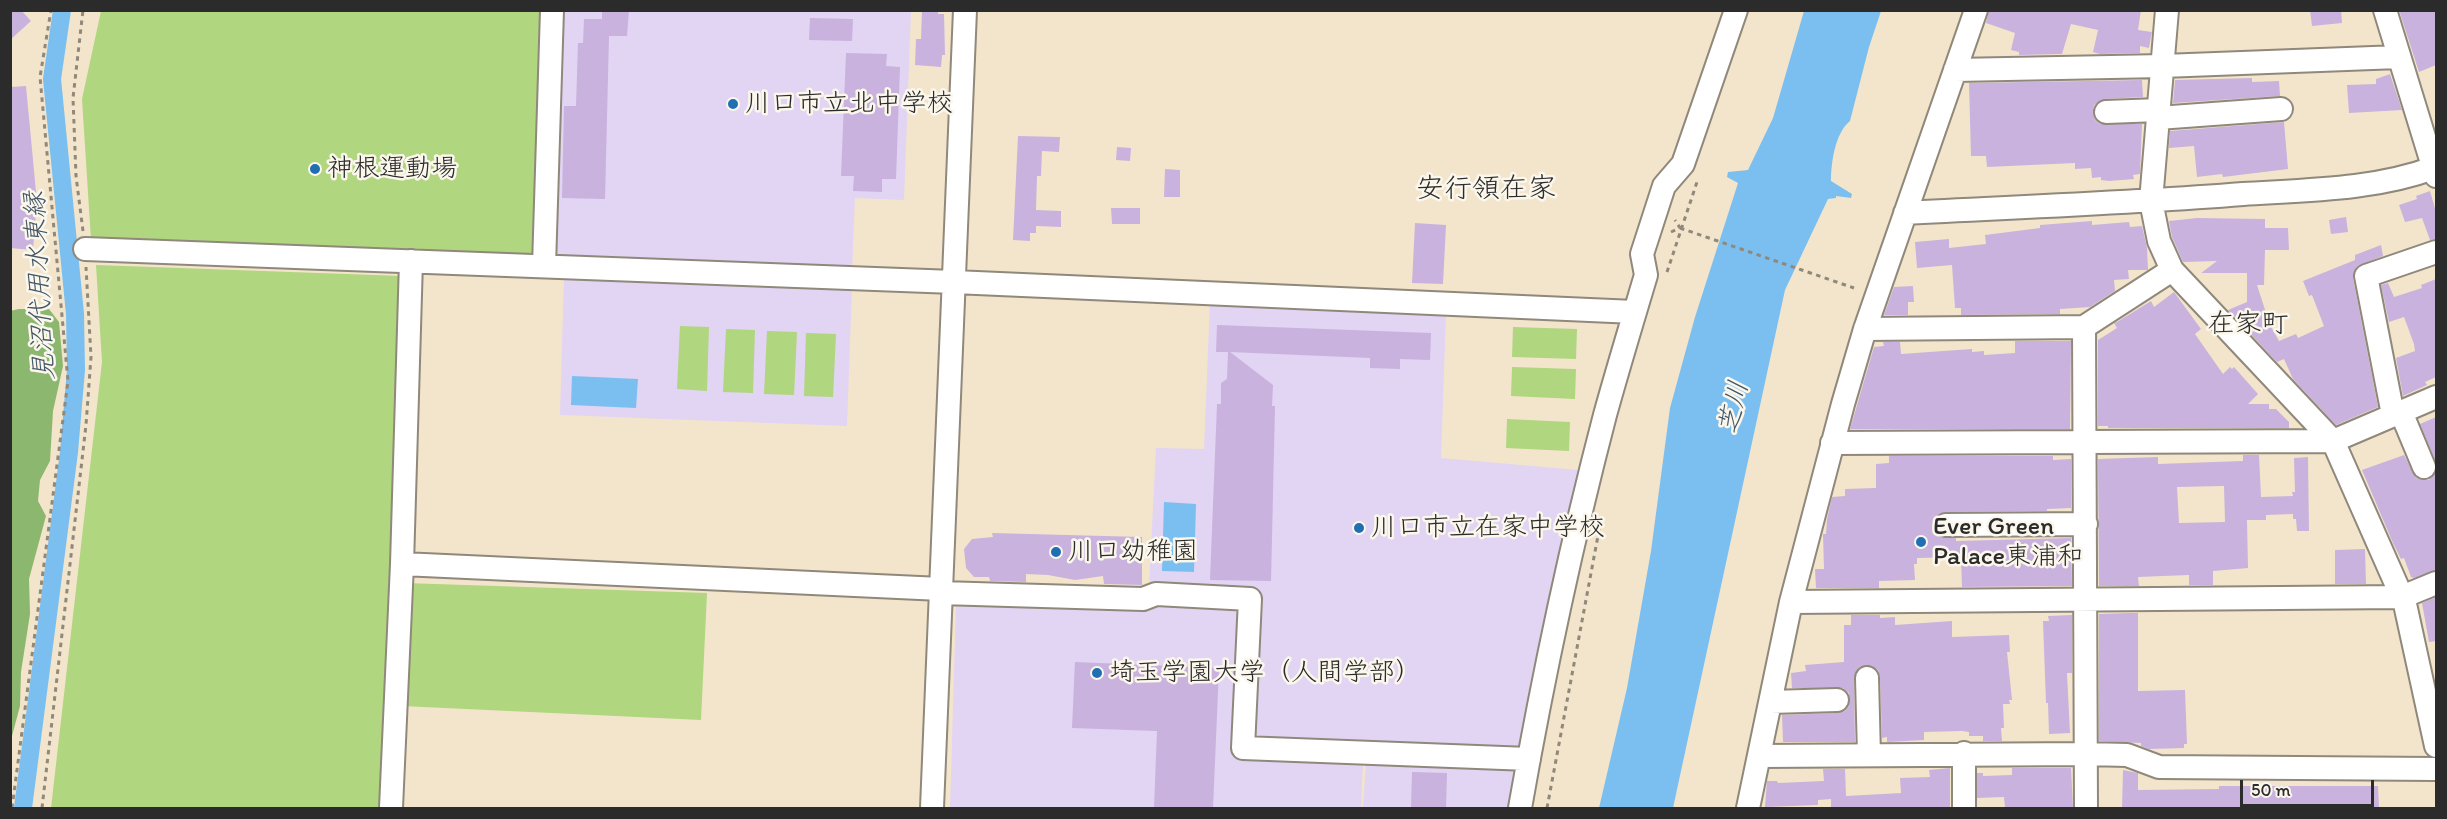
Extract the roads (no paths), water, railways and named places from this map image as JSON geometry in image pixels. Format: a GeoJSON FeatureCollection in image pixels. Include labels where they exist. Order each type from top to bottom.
{"type":"FeatureCollection","features":[{"type":"Feature","properties":{"kind":"street"},"geometry":{"type":"LineString","coordinates":[[544,266],[552,10]]}},
{"type":"Feature","properties":{"kind":"street"},"geometry":{"type":"LineString","coordinates":[[932,808],[965,10]]}},
{"type":"Feature","properties":{"kind":"street"},"geometry":{"type":"LineString","coordinates":[[1520,808],[1570,565],[1605,416],[1646,275],[1642,254],[1664,186],[1683,164],[1736,10]]}},
{"type":"Feature","properties":{"kind":"street"},"geometry":{"type":"LineString","coordinates":[[1748,808],[1791,602],[1832,443],[1865,329],[1976,10]]}},
{"type":"Feature","properties":{"kind":"street"},"geometry":{"type":"LineString","coordinates":[[2167,10],[2151,201],[2159,241],[2172,270],[2332,441],[2402,597],[2434,723],[2436,746]]}},
{"type":"Feature","properties":{"kind":"street"},"geometry":{"type":"LineString","coordinates":[[1905,213],[2151,201],[2362,186],[2436,171],[2385,10]]}},
{"type":"Feature","properties":{"kind":"street"},"geometry":{"type":"LineString","coordinates":[[1955,69],[2163,66],[2399,57]]}},
{"type":"Feature","properties":{"kind":"street"},"geometry":{"type":"LineString","coordinates":[[2106,112],[2158,114],[2281,109]]}},
{"type":"Feature","properties":{"kind":"street"},"geometry":{"type":"LineString","coordinates":[[85,249],[954,282],[1635,312]]}},
{"type":"Feature","properties":{"kind":"street"},"geometry":{"type":"LineString","coordinates":[[2424,467],[2397,414],[2366,276],[2436,252]]}},
{"type":"Feature","properties":{"kind":"street"},"geometry":{"type":"LineString","coordinates":[[391,808],[402,564],[411,261]]}},
{"type":"Feature","properties":{"kind":"street"},"geometry":{"type":"LineString","coordinates":[[1865,329],[2084,327],[2172,270]]}},
{"type":"Feature","properties":{"kind":"street"},"geometry":{"type":"LineString","coordinates":[[2084,327],[2085,808]]}},
{"type":"Feature","properties":{"kind":"street"},"geometry":{"type":"LineString","coordinates":[[1832,443],[2332,441],[2436,397]]}},
{"type":"Feature","properties":{"kind":"street"},"geometry":{"type":"LineString","coordinates":[[1946,525],[2086,524]]}},
{"type":"Feature","properties":{"kind":"street"},"geometry":{"type":"LineString","coordinates":[[402,564],[941,591],[1143,599],[1156,594],[1250,599],[1242,748],[1529,759]]}},
{"type":"Feature","properties":{"kind":"street"},"geometry":{"type":"LineString","coordinates":[[1791,602],[2402,597],[2436,583]]}},
{"type":"Feature","properties":{"kind":"street"},"geometry":{"type":"LineString","coordinates":[[1867,678],[1869,755]]}},
{"type":"Feature","properties":{"kind":"street"},"geometry":{"type":"LineString","coordinates":[[1771,702],[1837,700]]}},
{"type":"Feature","properties":{"kind":"street"},"geometry":{"type":"LineString","coordinates":[[1964,753],[1964,808]]}},
{"type":"Feature","properties":{"kind":"street"},"geometry":{"type":"LineString","coordinates":[[1760,756],[2086,753],[2127,755],[2158,767],[2436,769]]}},
{"type":"Feature","properties":{"kind":"water","name":"芝川"},"geometry":{"type":"Polygon","coordinates":[[[1804,11],[1881,11],[1850,121],[1837,141],[1833,157],[1831,181],[1852,194],[1851,198],[1836,196],[1836,198],[1828,199],[1785,290],[1673,808],[1599,808],[1627,688],[1651,551],[1670,408],[1695,317],[1738,183],[1727,177],[1728,172],[1748,170],[1773,118],[1804,11]]]}},
{"type":"Feature","properties":{"kind":"water"},"geometry":{"type":"Polygon","coordinates":[[[572,376],[638,379],[636,408],[571,405],[572,376]]]}},
{"type":"Feature","properties":{"kind":"water"},"geometry":{"type":"Polygon","coordinates":[[[1164,502],[1196,504],[1194,572],[1162,571],[1164,502]]]}},
{"type":"Feature","properties":{"kind":"waterway","name":"見沼代用水東縁"},"geometry":{"type":"LineString","coordinates":[[23,808],[69,452],[76,370],[75,314],[52,79],[62,10]]}},
{"type":"Feature","properties":{"kind":"place","name":"川口市立北中学校"},"geometry":{"type":"Point","coordinates":[733,104]}},
{"type":"Feature","properties":{"kind":"place","name":"神根運動場"},"geometry":{"type":"Point","coordinates":[315,169]}},
{"type":"Feature","properties":{"kind":"place","name":"川口市立在家中学校"},"geometry":{"type":"Point","coordinates":[1359,528]}},
{"type":"Feature","properties":{"kind":"place","name":"Ever Green Palace東浦和"},"geometry":{"type":"Point","coordinates":[1921,542]}},
{"type":"Feature","properties":{"kind":"place","name":"川口幼稚園"},"geometry":{"type":"Point","coordinates":[1056,552]}},
{"type":"Feature","properties":{"kind":"place","name":"埼玉学園大学（人間学部）"},"geometry":{"type":"Point","coordinates":[1097,673]}},
{"type":"Feature","properties":{"kind":"district","name":"安行領在家"},"geometry":{"type":"Point","coordinates":[1486,190]}},
{"type":"Feature","properties":{"kind":"district","name":"在家町"},"geometry":{"type":"Point","coordinates":[2248,325]}}]}
